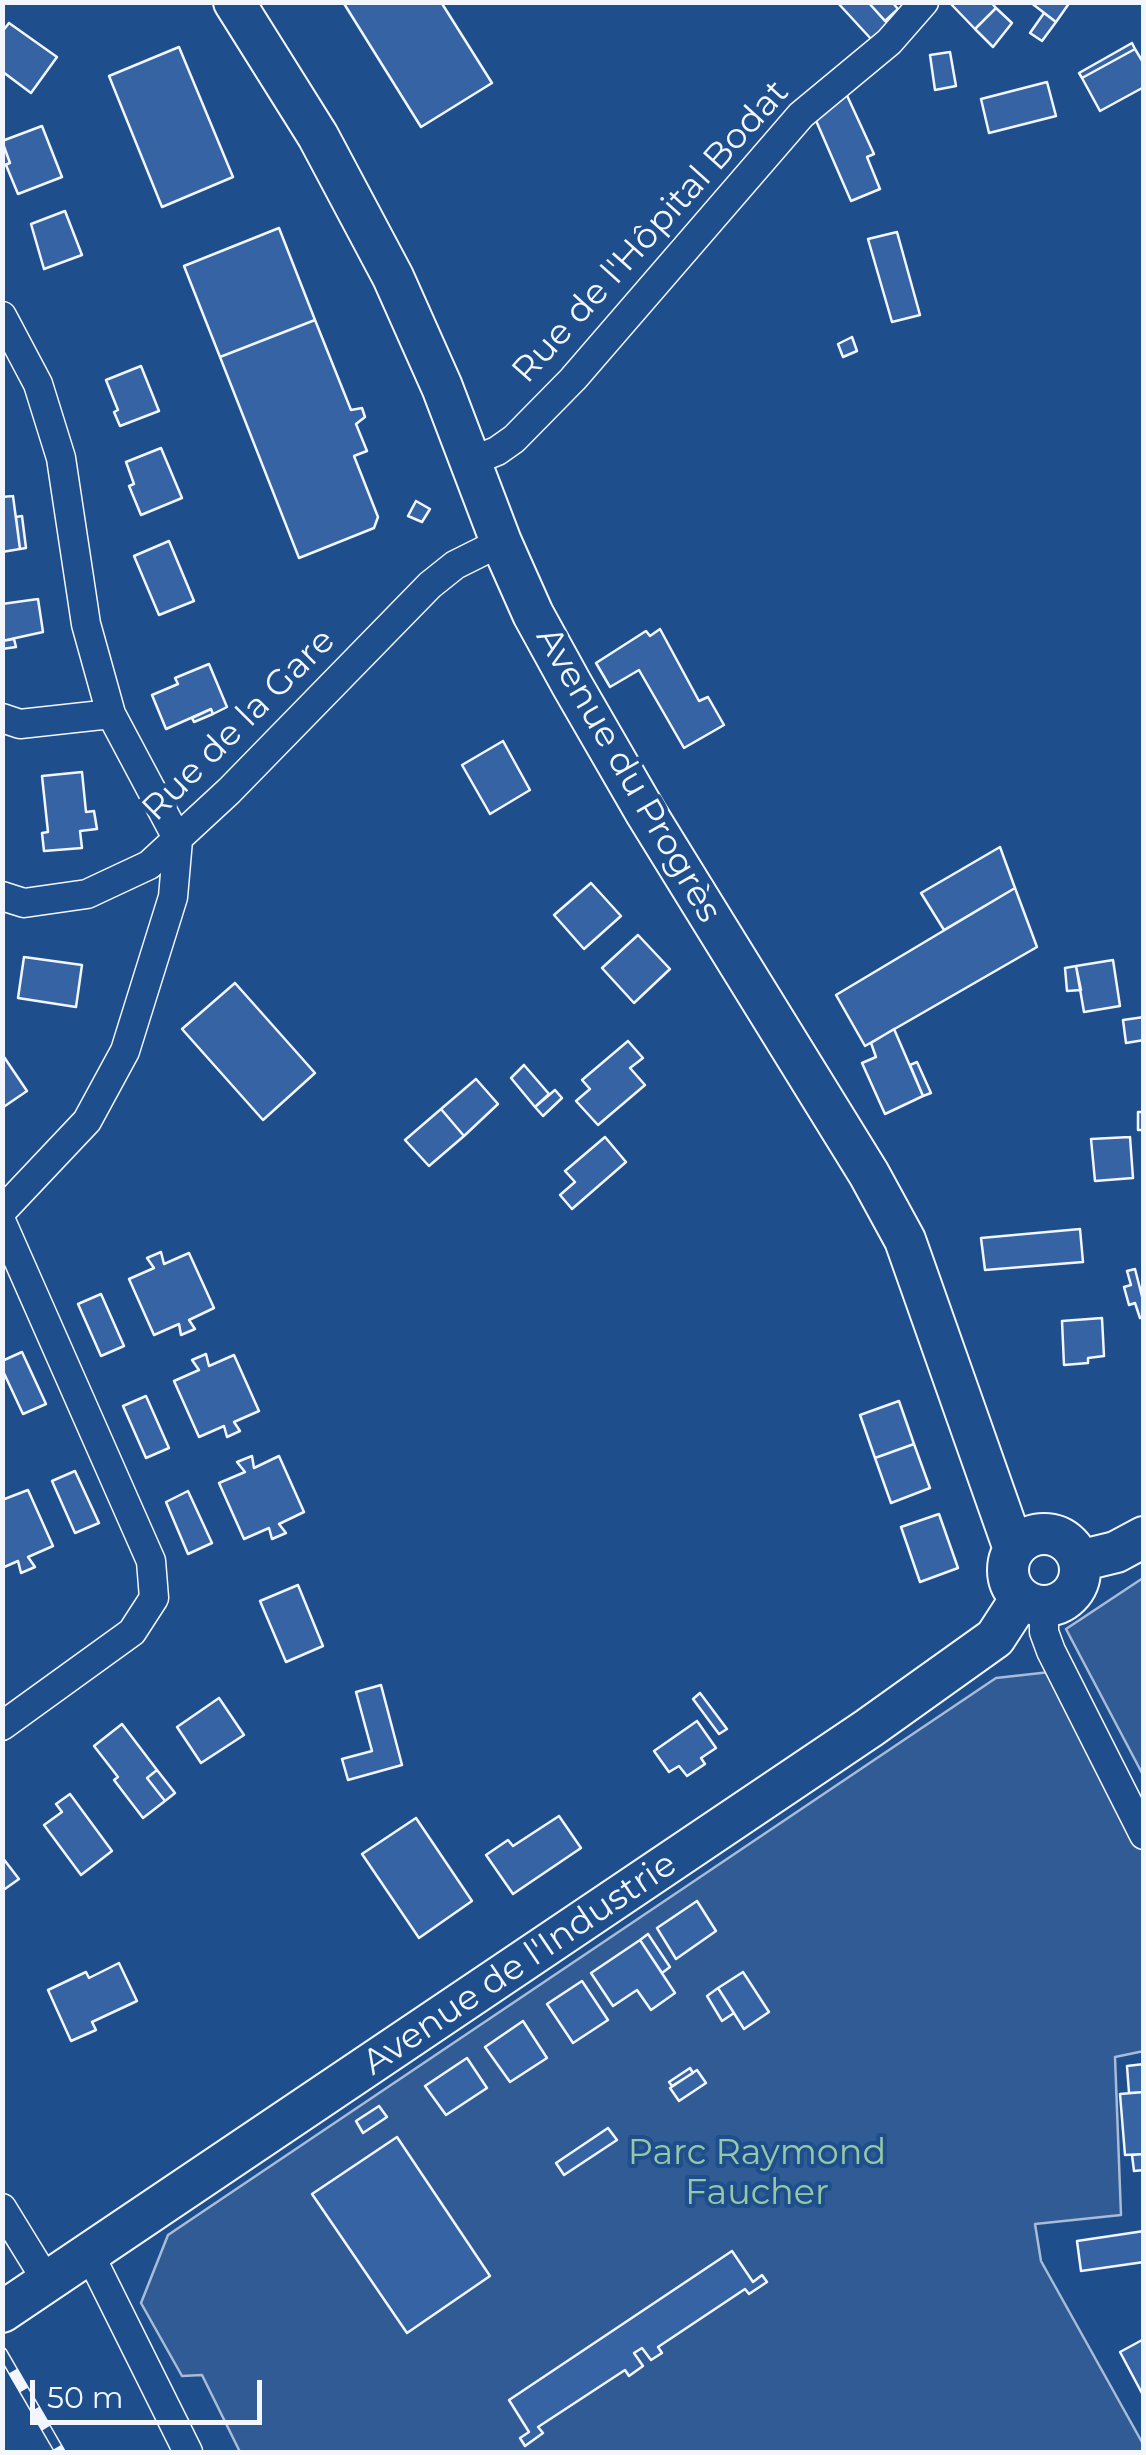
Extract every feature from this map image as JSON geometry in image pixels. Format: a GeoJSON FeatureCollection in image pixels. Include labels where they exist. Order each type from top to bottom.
{"type":"FeatureCollection","features":[{"type":"Feature","properties":{"kind":"street","name":"Avenue du Progrès"},"geometry":{"type":"LineString","coordinates":[[234,2],[318,136],[393,277],[533,614],[590,717],[905,1240],[1014,1549]]}},
{"type":"Feature","properties":{"kind":"street","name":"Rue de l'Hôpital Bodat"},"geometry":{"type":"LineString","coordinates":[[472,461],[498,452],[573,379],[801,115],[890,42],[924,2]]}},
{"type":"Feature","properties":{"kind":"street"},"geometry":{"type":"LineString","coordinates":[[2,316],[38,384],[60,458],[86,624],[111,714],[178,840],[173,897],[124,1052],[88,1121],[2,1211]]}},
{"type":"Feature","properties":{"kind":"street","name":"Rue de la Gare"},"geometry":{"type":"LineString","coordinates":[[2,896],[24,903],[88,894],[149,865],[430,585],[455,564],[501,542]]}},
{"type":"Feature","properties":{"kind":"street"},"geometry":{"type":"LineString","coordinates":[[2,718],[20,724],[111,714]]}},
{"type":"Feature","properties":{"kind":"street"},"geometry":{"type":"LineString","coordinates":[[2,1223],[151,1561],[154,1598],[132,1632],[2,1726]]}},
{"type":"Feature","properties":{"kind":"street"},"geometry":{"type":"LineString","coordinates":[[1033,1535],[1056,1535],[1066,1541],[1079,1561],[1078,1582],[1056,1604],[1033,1602],[1014,1590],[1008,1570],[1014,1549],[1033,1535]]}},
{"type":"Feature","properties":{"kind":"street"},"geometry":{"type":"LineString","coordinates":[[1079,1561],[1116,1552],[1144,1537]]}},
{"type":"Feature","properties":{"kind":"street"},"geometry":{"type":"LineString","coordinates":[[1033,1602],[1051,1652],[1144,1835]]}},
{"type":"Feature","properties":{"kind":"street","name":"Avenue de l'Industrie"},"geometry":{"type":"LineString","coordinates":[[2,2312],[869,1728],[995,1638],[1033,1602]]}},
{"type":"Feature","properties":{"kind":"street"},"geometry":{"type":"LineString","coordinates":[[2,2208],[48,2283]]}},
{"type":"Feature","properties":{"kind":"street"},"geometry":{"type":"LineString","coordinates":[[90,2255],[188,2452]]}},
{"type":"Feature","properties":{"kind":"shaded area"},"geometry":{"type":"Polygon","coordinates":[[[1143,1578],[1143,1775],[1066,1629],[1143,1578]]]}},
{"type":"Feature","properties":{"kind":"shaded area","name":"Parc Raymond Faucher"},"geometry":{"type":"Polygon","coordinates":[[[1059,1671],[1143,1838],[1144,2051],[1115,2057],[1121,2215],[1035,2224],[1041,2261],[1143,2444],[1143,2452],[240,2452],[202,2375],[182,2376],[141,2303],[168,2235],[996,1678],[1059,1671]]]}},
{"type":"Feature","properties":{"kind":"building"},"geometry":{"type":"Polygon","coordinates":[[[343,2],[441,2],[492,83],[421,127],[343,2]]]}},
{"type":"Feature","properties":{"kind":"building"},"geometry":{"type":"Polygon","coordinates":[[[837,2],[868,2],[888,24],[872,40],[837,2]]]}},
{"type":"Feature","properties":{"kind":"building"},"geometry":{"type":"Polygon","coordinates":[[[868,2],[892,2],[898,9],[885,21],[868,2]]]}},
{"type":"Feature","properties":{"kind":"building"},"geometry":{"type":"Polygon","coordinates":[[[991,2],[996,8],[975,29],[950,3],[991,2]]]}},
{"type":"Feature","properties":{"kind":"building"},"geometry":{"type":"Polygon","coordinates":[[[1030,2],[1070,2],[1056,22],[1030,2]]]}},
{"type":"Feature","properties":{"kind":"building"},"geometry":{"type":"Polygon","coordinates":[[[996,8],[1012,23],[993,47],[975,29],[996,8]]]}},
{"type":"Feature","properties":{"kind":"building"},"geometry":{"type":"Polygon","coordinates":[[[1044,13],[1056,22],[1042,41],[1030,33],[1044,13]]]}},
{"type":"Feature","properties":{"kind":"building"},"geometry":{"type":"Polygon","coordinates":[[[9,23],[57,57],[31,93],[3,72],[2,32],[9,23]]]}},
{"type":"Feature","properties":{"kind":"building"},"geometry":{"type":"Polygon","coordinates":[[[1132,43],[1135,49],[1082,78],[1079,73],[1132,43]]]}},
{"type":"Feature","properties":{"kind":"building"},"geometry":{"type":"Polygon","coordinates":[[[179,47],[233,177],[162,207],[109,76],[179,47]]]}},
{"type":"Feature","properties":{"kind":"building"},"geometry":{"type":"Polygon","coordinates":[[[1135,49],[1144,64],[1144,87],[1100,111],[1082,78],[1135,49]]]}},
{"type":"Feature","properties":{"kind":"building"},"geometry":{"type":"Polygon","coordinates":[[[950,52],[956,86],[935,90],[930,55],[950,52]]]}},
{"type":"Feature","properties":{"kind":"building"},"geometry":{"type":"Polygon","coordinates":[[[1047,82],[1056,116],[989,133],[981,99],[1047,82]]]}},
{"type":"Feature","properties":{"kind":"building"},"geometry":{"type":"Polygon","coordinates":[[[844,89],[874,154],[867,157],[880,189],[851,201],[814,116],[830,109],[827,102],[844,89]]]}},
{"type":"Feature","properties":{"kind":"building"},"geometry":{"type":"Polygon","coordinates":[[[42,126],[62,177],[18,194],[6,165],[10,163],[2,141],[42,126]]]}},
{"type":"Feature","properties":{"kind":"building"},"geometry":{"type":"Polygon","coordinates":[[[2,141],[10,163],[2,166],[2,141]]]}},
{"type":"Feature","properties":{"kind":"building"},"geometry":{"type":"Polygon","coordinates":[[[65,211],[82,255],[44,269],[31,224],[65,211]]]}},
{"type":"Feature","properties":{"kind":"building"},"geometry":{"type":"Polygon","coordinates":[[[279,228],[315,320],[220,357],[184,266],[279,228]]]}},
{"type":"Feature","properties":{"kind":"building"},"geometry":{"type":"Polygon","coordinates":[[[897,232],[920,315],[892,322],[868,239],[897,232]]]}},
{"type":"Feature","properties":{"kind":"building"},"geometry":{"type":"Polygon","coordinates":[[[315,320],[351,410],[362,408],[365,417],[356,424],[367,451],[354,456],[378,517],[374,528],[299,558],[220,357],[315,320]]]}},
{"type":"Feature","properties":{"kind":"building"},"geometry":{"type":"Polygon","coordinates":[[[852,337],[857,351],[843,357],[838,344],[852,337]]]}},
{"type":"Feature","properties":{"kind":"building"},"geometry":{"type":"Polygon","coordinates":[[[141,366],[159,411],[120,426],[106,380],[141,366]]]}},
{"type":"Feature","properties":{"kind":"building"},"geometry":{"type":"Polygon","coordinates":[[[161,448],[182,498],[141,515],[129,486],[134,484],[126,462],[161,448]]]}},
{"type":"Feature","properties":{"kind":"building"},"geometry":{"type":"Polygon","coordinates":[[[13,496],[20,549],[2,552],[2,497],[13,496]]]}},
{"type":"Feature","properties":{"kind":"building"},"geometry":{"type":"Polygon","coordinates":[[[416,501],[430,509],[422,522],[408,516],[416,501]]]}},
{"type":"Feature","properties":{"kind":"building"},"geometry":{"type":"Polygon","coordinates":[[[22,516],[26,548],[20,549],[16,517],[22,516]]]}},
{"type":"Feature","properties":{"kind":"building"},"geometry":{"type":"Polygon","coordinates":[[[169,541],[194,601],[159,615],[134,556],[169,541]]]}},
{"type":"Feature","properties":{"kind":"building"},"geometry":{"type":"Polygon","coordinates":[[[38,599],[43,632],[2,641],[2,604],[38,599]]]}},
{"type":"Feature","properties":{"kind":"building"},"geometry":{"type":"Polygon","coordinates":[[[660,629],[699,701],[708,697],[724,725],[684,748],[639,670],[610,687],[596,663],[646,631],[650,636],[660,629]]]}},
{"type":"Feature","properties":{"kind":"building"},"geometry":{"type":"Polygon","coordinates":[[[14,639],[16,647],[2,649],[2,641],[14,639]]]}},
{"type":"Feature","properties":{"kind":"building"},"geometry":{"type":"Polygon","coordinates":[[[209,664],[227,707],[213,714],[211,709],[166,729],[152,695],[178,684],[175,678],[209,664]]]}},
{"type":"Feature","properties":{"kind":"building"},"geometry":{"type":"Polygon","coordinates":[[[211,709],[213,714],[194,722],[192,718],[211,709]]]}},
{"type":"Feature","properties":{"kind":"building"},"geometry":{"type":"Polygon","coordinates":[[[503,741],[530,790],[490,814],[462,765],[503,741]]]}},
{"type":"Feature","properties":{"kind":"building"},"geometry":{"type":"Polygon","coordinates":[[[82,772],[86,812],[94,811],[97,829],[80,831],[82,848],[44,851],[42,833],[48,832],[42,776],[82,772]]]}},
{"type":"Feature","properties":{"kind":"building"},"geometry":{"type":"Polygon","coordinates":[[[1000,847],[1015,888],[944,930],[921,893],[1000,847]]]}},
{"type":"Feature","properties":{"kind":"building"},"geometry":{"type":"Polygon","coordinates":[[[591,883],[621,916],[584,949],[554,915],[591,883]]]}},
{"type":"Feature","properties":{"kind":"building"},"geometry":{"type":"Polygon","coordinates":[[[1015,888],[1037,947],[865,1046],[836,995],[1015,888]]]}},
{"type":"Feature","properties":{"kind":"building"},"geometry":{"type":"Polygon","coordinates":[[[638,935],[670,969],[634,1003],[602,968],[638,935]]]}},
{"type":"Feature","properties":{"kind":"building"},"geometry":{"type":"Polygon","coordinates":[[[24,957],[82,965],[76,1007],[18,998],[24,957]]]}},
{"type":"Feature","properties":{"kind":"building"},"geometry":{"type":"Polygon","coordinates":[[[1113,960],[1120,1006],[1084,1012],[1076,966],[1113,960]]]}},
{"type":"Feature","properties":{"kind":"building"},"geometry":{"type":"Polygon","coordinates":[[[1076,966],[1081,990],[1067,991],[1065,968],[1076,966]]]}},
{"type":"Feature","properties":{"kind":"building"},"geometry":{"type":"Polygon","coordinates":[[[235,983],[315,1073],[263,1120],[182,1029],[235,983]]]}},
{"type":"Feature","properties":{"kind":"building"},"geometry":{"type":"Polygon","coordinates":[[[1144,1017],[1144,1040],[1126,1043],[1123,1020],[1144,1017]]]}},
{"type":"Feature","properties":{"kind":"building"},"geometry":{"type":"Polygon","coordinates":[[[894,1029],[923,1096],[885,1114],[862,1063],[876,1057],[871,1043],[894,1029]]]}},
{"type":"Feature","properties":{"kind":"building"},"geometry":{"type":"Polygon","coordinates":[[[628,1041],[643,1058],[630,1068],[645,1085],[598,1125],[576,1101],[590,1089],[582,1080],[628,1041]]]}},
{"type":"Feature","properties":{"kind":"building"},"geometry":{"type":"Polygon","coordinates":[[[2,1054],[27,1091],[2,1108],[2,1054]]]}},
{"type":"Feature","properties":{"kind":"building"},"geometry":{"type":"Polygon","coordinates":[[[917,1062],[931,1093],[923,1096],[910,1065],[917,1062]]]}},
{"type":"Feature","properties":{"kind":"building"},"geometry":{"type":"Polygon","coordinates":[[[524,1065],[549,1094],[535,1107],[511,1078],[524,1065]]]}},
{"type":"Feature","properties":{"kind":"building"},"geometry":{"type":"Polygon","coordinates":[[[476,1079],[498,1104],[464,1136],[441,1109],[476,1079]]]}},
{"type":"Feature","properties":{"kind":"building"},"geometry":{"type":"Polygon","coordinates":[[[555,1090],[562,1098],[543,1116],[535,1107],[555,1090]]]}},
{"type":"Feature","properties":{"kind":"building"},"geometry":{"type":"Polygon","coordinates":[[[441,1109],[464,1136],[429,1166],[405,1140],[441,1109]]]}},
{"type":"Feature","properties":{"kind":"building"},"geometry":{"type":"Polygon","coordinates":[[[1138,1112],[1144,1112],[1144,1130],[1138,1130],[1138,1112]]]}},
{"type":"Feature","properties":{"kind":"building"},"geometry":{"type":"Polygon","coordinates":[[[605,1137],[626,1162],[572,1209],[560,1195],[575,1182],[565,1171],[605,1137]]]}},
{"type":"Feature","properties":{"kind":"building"},"geometry":{"type":"Polygon","coordinates":[[[1130,1137],[1133,1178],[1095,1181],[1091,1139],[1130,1137]]]}},
{"type":"Feature","properties":{"kind":"building"},"geometry":{"type":"Polygon","coordinates":[[[1080,1229],[1083,1262],[985,1270],[981,1238],[1080,1229]]]}},
{"type":"Feature","properties":{"kind":"building"},"geometry":{"type":"Polygon","coordinates":[[[161,1252],[164,1264],[189,1253],[214,1308],[189,1320],[195,1329],[181,1335],[179,1324],[154,1335],[129,1279],[154,1268],[147,1258],[161,1252]]]}},
{"type":"Feature","properties":{"kind":"building"},"geometry":{"type":"Polygon","coordinates":[[[1135,1269],[1144,1304],[1144,1317],[1140,1318],[1135,1303],[1129,1305],[1124,1287],[1131,1285],[1127,1271],[1135,1269]]]}},
{"type":"Feature","properties":{"kind":"building"},"geometry":{"type":"Polygon","coordinates":[[[101,1294],[124,1346],[101,1356],[78,1304],[101,1294]]]}},
{"type":"Feature","properties":{"kind":"building"},"geometry":{"type":"Polygon","coordinates":[[[1102,1318],[1104,1356],[1088,1358],[1088,1363],[1064,1365],[1062,1321],[1102,1318]]]}},
{"type":"Feature","properties":{"kind":"building"},"geometry":{"type":"Polygon","coordinates":[[[22,1352],[46,1404],[23,1414],[2,1369],[2,1361],[22,1352]]]}},
{"type":"Feature","properties":{"kind":"building"},"geometry":{"type":"Polygon","coordinates":[[[206,1354],[209,1366],[234,1355],[259,1411],[234,1422],[240,1431],[227,1437],[224,1426],[199,1437],[174,1381],[199,1370],[192,1360],[206,1354]]]}},
{"type":"Feature","properties":{"kind":"building"},"geometry":{"type":"Polygon","coordinates":[[[146,1396],[169,1448],[146,1458],[123,1406],[146,1396]]]}},
{"type":"Feature","properties":{"kind":"building"},"geometry":{"type":"Polygon","coordinates":[[[899,1401],[914,1444],[875,1458],[860,1415],[899,1401]]]}},
{"type":"Feature","properties":{"kind":"building"},"geometry":{"type":"Polygon","coordinates":[[[914,1444],[930,1488],[891,1503],[875,1458],[914,1444]]]}},
{"type":"Feature","properties":{"kind":"building"},"geometry":{"type":"Polygon","coordinates":[[[252,1456],[254,1468],[279,1456],[304,1512],[279,1524],[286,1533],[272,1539],[269,1528],[244,1539],[219,1483],[245,1472],[237,1462],[252,1456]]]}},
{"type":"Feature","properties":{"kind":"building"},"geometry":{"type":"Polygon","coordinates":[[[75,1471],[99,1523],[75,1533],[52,1481],[75,1471]]]}},
{"type":"Feature","properties":{"kind":"building"},"geometry":{"type":"Polygon","coordinates":[[[28,1490],[53,1546],[28,1557],[35,1567],[21,1573],[18,1561],[2,1568],[2,1500],[28,1490]]]}},
{"type":"Feature","properties":{"kind":"building"},"geometry":{"type":"Polygon","coordinates":[[[188,1491],[212,1543],[188,1554],[166,1502],[188,1491]]]}},
{"type":"Feature","properties":{"kind":"building"},"geometry":{"type":"Polygon","coordinates":[[[939,1514],[958,1568],[920,1582],[901,1527],[939,1514]]]}},
{"type":"Feature","properties":{"kind":"building"},"geometry":{"type":"Polygon","coordinates":[[[298,1585],[323,1646],[286,1662],[260,1601],[298,1585]]]}},
{"type":"Feature","properties":{"kind":"building"},"geometry":{"type":"Polygon","coordinates":[[[381,1685],[402,1765],[348,1780],[342,1759],[372,1751],[356,1692],[381,1685]]]}},
{"type":"Feature","properties":{"kind":"building"},"geometry":{"type":"Polygon","coordinates":[[[700,1693],[727,1729],[719,1734],[693,1699],[700,1693]]]}},
{"type":"Feature","properties":{"kind":"building"},"geometry":{"type":"Polygon","coordinates":[[[219,1698],[244,1735],[201,1763],[177,1727],[219,1698]]]}},
{"type":"Feature","properties":{"kind":"building"},"geometry":{"type":"Polygon","coordinates":[[[697,1721],[716,1748],[701,1758],[705,1764],[687,1776],[679,1766],[669,1772],[654,1751],[697,1721]]]}},
{"type":"Feature","properties":{"kind":"building"},"geometry":{"type":"Polygon","coordinates":[[[122,1724],[157,1770],[147,1778],[165,1801],[143,1818],[94,1746],[122,1724]]]}},
{"type":"Feature","properties":{"kind":"building"},"geometry":{"type":"Polygon","coordinates":[[[157,1770],[175,1793],[165,1801],[147,1778],[157,1770]]]}},
{"type":"Feature","properties":{"kind":"building"},"geometry":{"type":"Polygon","coordinates":[[[70,1794],[112,1851],[81,1875],[44,1825],[62,1812],[56,1804],[70,1794]]]}},
{"type":"Feature","properties":{"kind":"building"},"geometry":{"type":"Polygon","coordinates":[[[559,1816],[581,1848],[513,1894],[486,1855],[508,1840],[513,1846],[559,1816]]]}},
{"type":"Feature","properties":{"kind":"building"},"geometry":{"type":"Polygon","coordinates":[[[416,1818],[472,1901],[419,1938],[362,1854],[416,1818]]]}},
{"type":"Feature","properties":{"kind":"building"},"geometry":{"type":"Polygon","coordinates":[[[2,1857],[19,1879],[2,1891],[2,1857]]]}},
{"type":"Feature","properties":{"kind":"building"},"geometry":{"type":"Polygon","coordinates":[[[697,1901],[716,1931],[676,1959],[657,1928],[697,1901]]]}},
{"type":"Feature","properties":{"kind":"building"},"geometry":{"type":"Polygon","coordinates":[[[648,1934],[670,1967],[662,1973],[640,1940],[648,1934]]]}},
{"type":"Feature","properties":{"kind":"building"},"geometry":{"type":"Polygon","coordinates":[[[640,1940],[675,1993],[651,2010],[637,1990],[613,2006],[591,1973],[640,1940]]]}},
{"type":"Feature","properties":{"kind":"building"},"geometry":{"type":"Polygon","coordinates":[[[119,1963],[137,2001],[92,2022],[96,2030],[71,2041],[48,1990],[86,1972],[89,1978],[119,1963]]]}},
{"type":"Feature","properties":{"kind":"building"},"geometry":{"type":"Polygon","coordinates":[[[743,1972],[769,2012],[744,2029],[718,1988],[743,1972]]]}},
{"type":"Feature","properties":{"kind":"building"},"geometry":{"type":"Polygon","coordinates":[[[582,1981],[608,2020],[573,2043],[547,2004],[582,1981]]]}},
{"type":"Feature","properties":{"kind":"building"},"geometry":{"type":"Polygon","coordinates":[[[718,1988],[734,2013],[722,2021],[707,1996],[718,1988]]]}},
{"type":"Feature","properties":{"kind":"building"},"geometry":{"type":"Polygon","coordinates":[[[523,2021],[547,2058],[510,2082],[485,2047],[523,2021]]]}},
{"type":"Feature","properties":{"kind":"building"},"geometry":{"type":"Polygon","coordinates":[[[467,2058],[487,2088],[446,2115],[425,2086],[467,2058]]]}},
{"type":"Feature","properties":{"kind":"building"},"geometry":{"type":"Polygon","coordinates":[[[1144,2064],[1144,2092],[1129,2093],[1127,2066],[1144,2064]]]}},
{"type":"Feature","properties":{"kind":"building"},"geometry":{"type":"Polygon","coordinates":[[[690,2068],[693,2073],[672,2086],[669,2082],[690,2068]]]}},
{"type":"Feature","properties":{"kind":"building"},"geometry":{"type":"Polygon","coordinates":[[[697,2070],[706,2083],[679,2101],[670,2088],[697,2070]]]}},
{"type":"Feature","properties":{"kind":"building"},"geometry":{"type":"Polygon","coordinates":[[[1144,2092],[1144,2154],[1125,2155],[1120,2094],[1144,2092]]]}},
{"type":"Feature","properties":{"kind":"building"},"geometry":{"type":"Polygon","coordinates":[[[379,2106],[387,2117],[363,2133],[356,2121],[379,2106]]]}},
{"type":"Feature","properties":{"kind":"building"},"geometry":{"type":"Polygon","coordinates":[[[608,2128],[617,2140],[564,2175],[556,2163],[608,2128]]]}},
{"type":"Feature","properties":{"kind":"building"},"geometry":{"type":"Polygon","coordinates":[[[397,2137],[490,2276],[407,2333],[312,2194],[397,2137]]]}},
{"type":"Feature","properties":{"kind":"building"},"geometry":{"type":"Polygon","coordinates":[[[1144,2154],[1144,2170],[1134,2171],[1132,2155],[1144,2154]]]}},
{"type":"Feature","properties":{"kind":"building"},"geometry":{"type":"Polygon","coordinates":[[[1144,2231],[1144,2262],[1081,2271],[1077,2241],[1144,2231]]]}},
{"type":"Feature","properties":{"kind":"building"},"geometry":{"type":"Polygon","coordinates":[[[732,2251],[753,2282],[762,2275],[767,2282],[749,2294],[745,2289],[658,2347],[662,2353],[651,2360],[642,2348],[634,2353],[643,2366],[629,2376],[625,2370],[538,2427],[543,2433],[525,2446],[520,2438],[529,2432],[509,2400],[732,2251]]]}},
{"type":"Feature","properties":{"kind":"building"},"geometry":{"type":"Polygon","coordinates":[[[1144,2339],[1144,2397],[1120,2352],[1144,2339]]]}},
{"type":"Feature","properties":{"kind":"railway"},"geometry":{"type":"LineString","coordinates":[[2,2352],[60,2452]]}}]}
